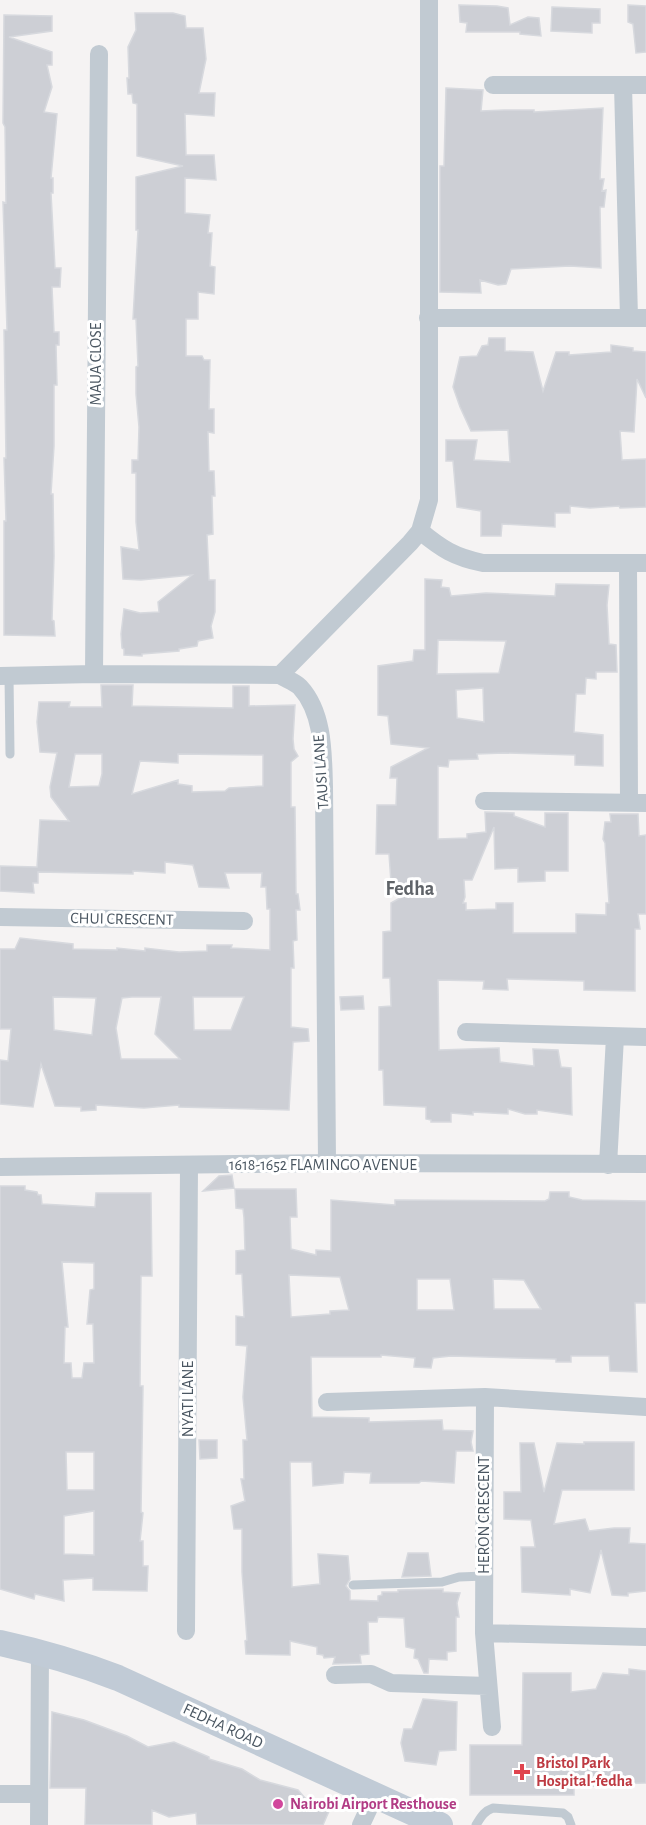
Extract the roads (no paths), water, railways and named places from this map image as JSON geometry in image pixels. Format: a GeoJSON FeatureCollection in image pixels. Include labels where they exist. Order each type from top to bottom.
{"type":"FeatureCollection","features":[{"type":"Feature","properties":{"kind":"street"},"geometry":{"type":"LineString","coordinates":[[4,676],[280,675],[420,531],[429,500],[429,0]]}},
{"type":"Feature","properties":{"kind":"street","name":"MAUA CLOSE"},"geometry":{"type":"LineString","coordinates":[[94,674],[99,54]]}},
{"type":"Feature","properties":{"kind":"street"},"geometry":{"type":"LineString","coordinates":[[493,85],[646,85]]}},
{"type":"Feature","properties":{"kind":"street"},"geometry":{"type":"LineString","coordinates":[[428,318],[637,318],[623,85]]}},
{"type":"Feature","properties":{"kind":"street"},"geometry":{"type":"LineString","coordinates":[[420,531],[443,550],[461,558],[483,562],[637,563],[637,802],[484,801]]}},
{"type":"Feature","properties":{"kind":"street","name":"TAUSI LANE"},"geometry":{"type":"LineString","coordinates":[[280,675],[300,687],[312,707],[321,736],[324,787],[327,1164]]}},
{"type":"Feature","properties":{"kind":"street","name":"CHUI CRESCENT"},"geometry":{"type":"LineString","coordinates":[[0,916],[244,921]]}},
{"type":"Feature","properties":{"kind":"street"},"geometry":{"type":"LineString","coordinates":[[466,1032],[646,1037]]}},
{"type":"Feature","properties":{"kind":"street"},"geometry":{"type":"LineString","coordinates":[[608,1165],[615,1037]]}},
{"type":"Feature","properties":{"kind":"street","name":"1618-1652 FLAMINGO AVENUE"},"geometry":{"type":"LineString","coordinates":[[0,1167],[646,1164]]}},
{"type":"Feature","properties":{"kind":"street","name":"NYATI LANE"},"geometry":{"type":"LineString","coordinates":[[186,1631],[189,1166]]}},
{"type":"Feature","properties":{"kind":"street"},"geometry":{"type":"LineString","coordinates":[[327,1402],[484,1397],[646,1407]]}},
{"type":"Feature","properties":{"kind":"street","name":"HERON CRESCENT"},"geometry":{"type":"LineString","coordinates":[[484,1397],[484,1633],[492,1727]]}},
{"type":"Feature","properties":{"kind":"street"},"geometry":{"type":"LineString","coordinates":[[484,1633],[646,1637]]}},
{"type":"Feature","properties":{"kind":"street","name":"FEDHA ROAD"},"geometry":{"type":"LineString","coordinates":[[0,1643],[82,1664],[118,1678],[374,1797],[440,1825]]}},
{"type":"Feature","properties":{"kind":"street"},"geometry":{"type":"LineString","coordinates":[[39,1825],[40,1652]]}},
{"type":"Feature","properties":{"kind":"street"},"geometry":{"type":"LineString","coordinates":[[335,1675],[371,1674],[391,1683],[488,1686]]}},
{"type":"Feature","properties":{"kind":"street"},"geometry":{"type":"LineString","coordinates":[[0,1794],[39,1794]]}},
{"type":"Feature","properties":{"kind":"street"},"geometry":{"type":"LineString","coordinates":[[361,1825],[374,1797]]}},
{"type":"Feature","properties":{"kind":"lane"},"geometry":{"type":"LineString","coordinates":[[4,676],[10,754]]}},
{"type":"Feature","properties":{"kind":"lane"},"geometry":{"type":"LineString","coordinates":[[353,1585],[442,1582],[459,1577],[484,1576]]}},
{"type":"Feature","properties":{"kind":"lane"},"geometry":{"type":"LineString","coordinates":[[476,1825],[482,1814],[494,1808],[563,1813],[568,1817],[571,1825]]}},
{"type":"Feature","properties":{"kind":"place","name":"Bristol Park Hospital-fedha"},"geometry":{"type":"Point","coordinates":[522,1772]}},
{"type":"Feature","properties":{"kind":"place","name":"Nairobi Airport Resthouse"},"geometry":{"type":"Point","coordinates":[278,1804]}},
{"type":"Feature","properties":{"kind":"district","name":"Fedha"},"geometry":{"type":"Point","coordinates":[410,889]}}]}
